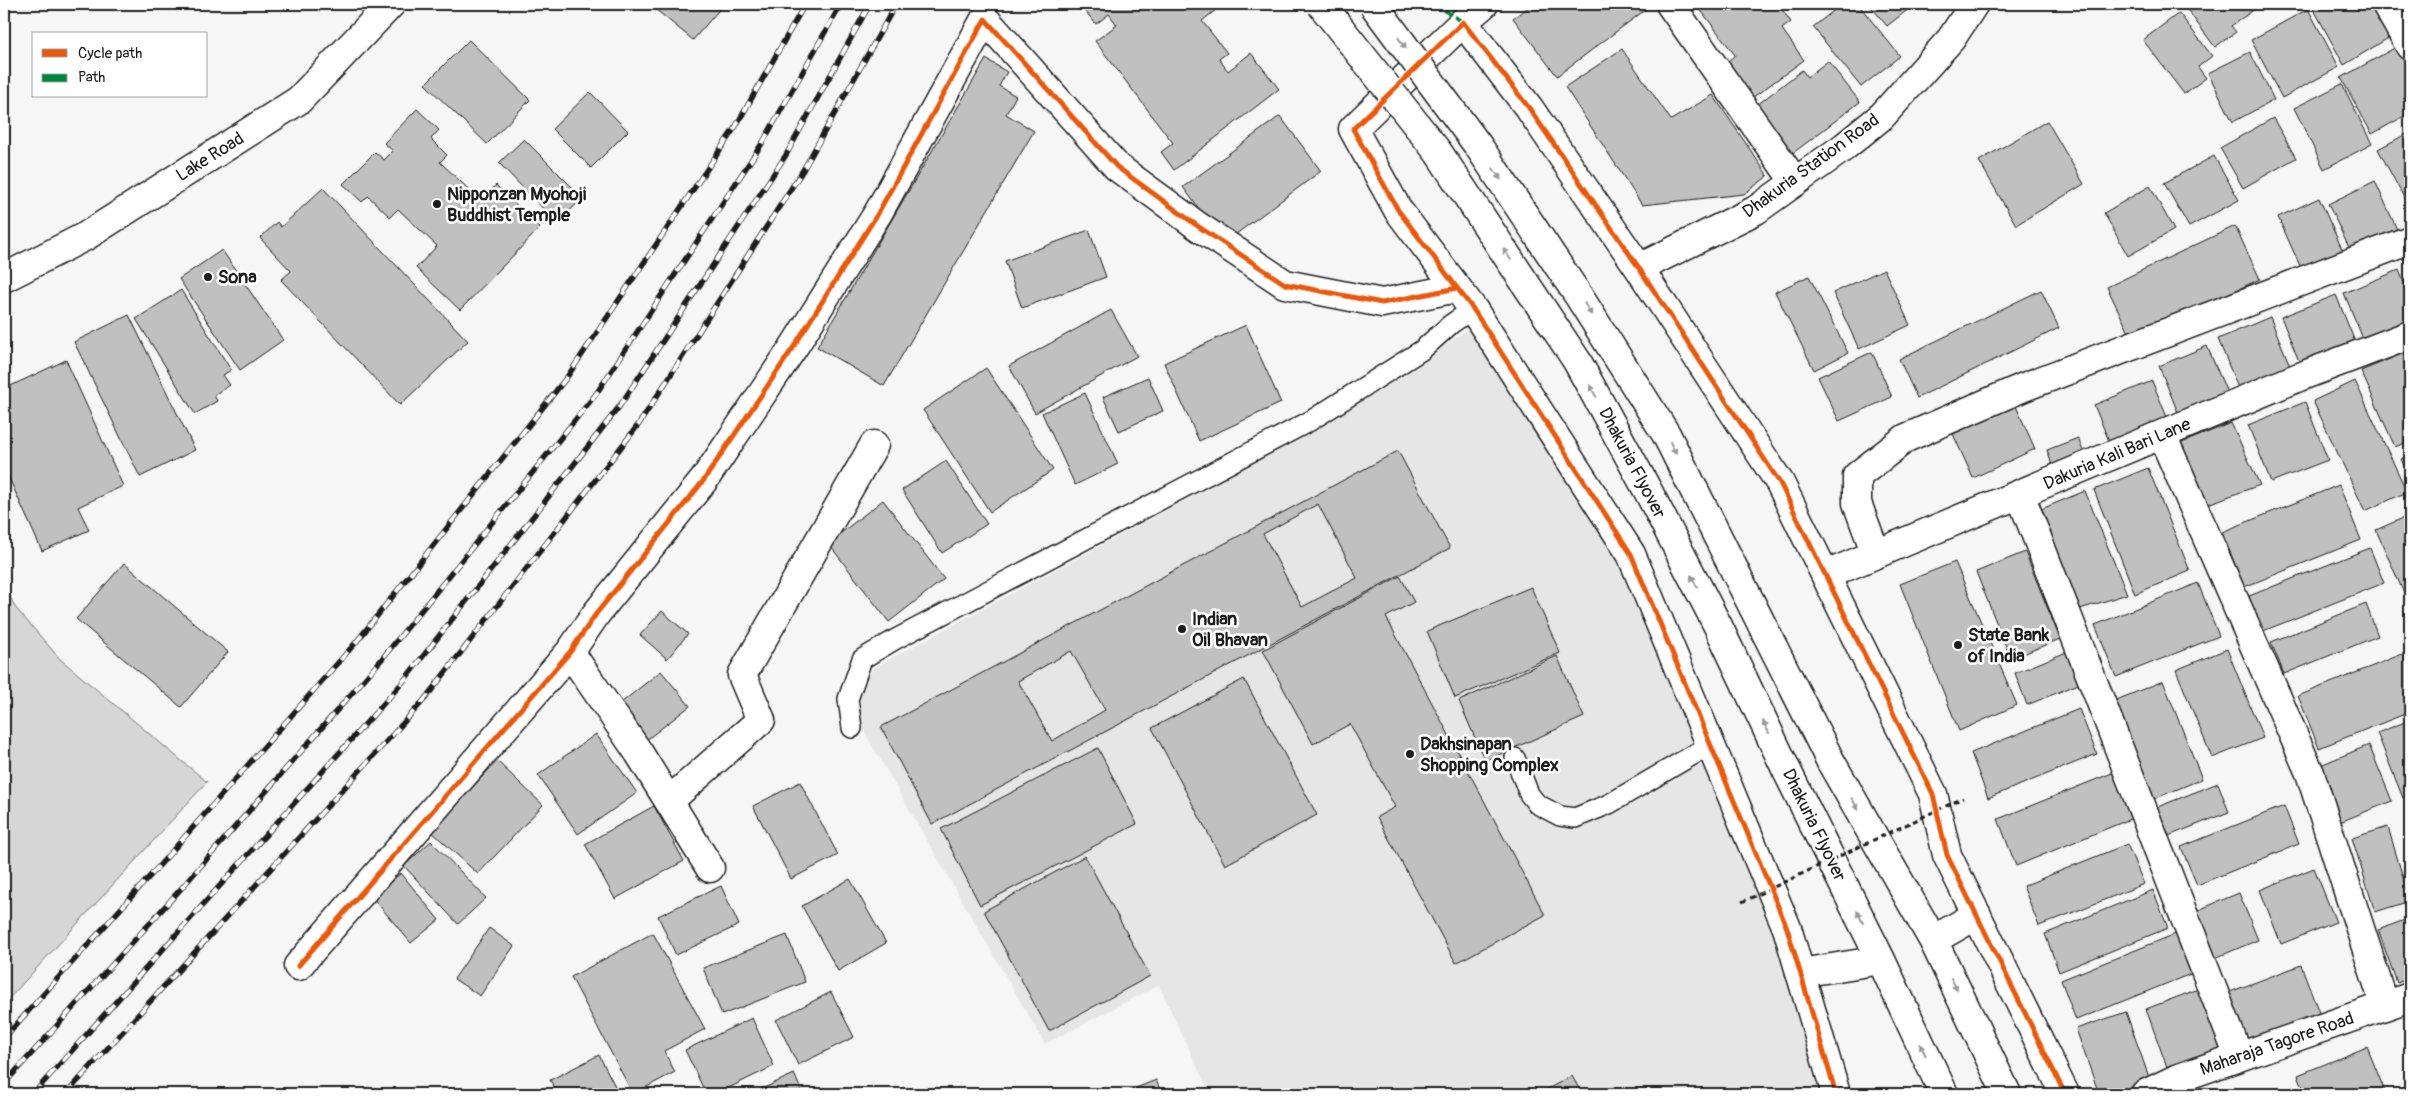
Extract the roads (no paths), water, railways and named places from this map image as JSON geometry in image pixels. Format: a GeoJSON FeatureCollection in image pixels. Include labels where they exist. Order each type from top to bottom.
{"type":"FeatureCollection","features":[{"type":"Feature","properties":{"kind":"street","name":"Lake Road"},"geometry":{"type":"LineString","coordinates":[[4,278],[86,236],[299,100],[392,4]]}},
{"type":"Feature","properties":{"kind":"street","name":"Dhakuria Flyover"},"geometry":{"type":"LineString","coordinates":[[1321,4],[1438,152],[1577,361],[1648,491],[1719,628],[1881,960],[1944,1094]]}},
{"type":"Feature","properties":{"kind":"street"},"geometry":{"type":"LineString","coordinates":[[1373,4],[1479,147],[1580,298],[1666,434],[1831,762],[1933,940],[2007,1094]]}},
{"type":"Feature","properties":{"kind":"street"},"geometry":{"type":"LineString","coordinates":[[1484,4],[1353,129],[1398,210],[1465,299],[1631,554],[1787,928],[1836,1094]]}},
{"type":"Feature","properties":{"kind":"street"},"geometry":{"type":"LineString","coordinates":[[1670,4],[1795,182]]}},
{"type":"Feature","properties":{"kind":"street","name":"Dhakuria Station Road"},"geometry":{"type":"LineString","coordinates":[[1639,268],[1756,210],[1844,147],[1882,116],[1951,39],[1974,4]]}},
{"type":"Feature","properties":{"kind":"street"},"geometry":{"type":"LineString","coordinates":[[2386,4],[2410,46]]}},
{"type":"Feature","properties":{"kind":"street"},"geometry":{"type":"LineString","coordinates":[[298,966],[570,652],[596,614],[704,480],[793,348],[878,213],[985,19],[1118,167],[1199,228],[1285,284],[1382,302],[1465,299]]}},
{"type":"Feature","properties":{"kind":"street"},"geometry":{"type":"LineString","coordinates":[[1463,22],[1529,108],[1639,268],[1780,483],[1932,794],[1947,855],[2065,1094]]}},
{"type":"Feature","properties":{"kind":"street"},"geometry":{"type":"LineString","coordinates":[[1876,554],[1857,503],[1858,476],[1906,438],[2024,387],[2410,240]]}},
{"type":"Feature","properties":{"kind":"street","name":"Dakuria Kali Bari Lane"},"geometry":{"type":"LineString","coordinates":[[1826,575],[2299,377],[2410,335]]}},
{"type":"Feature","properties":{"kind":"street"},"geometry":{"type":"LineString","coordinates":[[2162,435],[2310,773],[2385,1006]]}},
{"type":"Feature","properties":{"kind":"street"},"geometry":{"type":"LineString","coordinates":[[669,801],[761,720],[742,675],[874,445]]}},
{"type":"Feature","properties":{"kind":"street"},"geometry":{"type":"LineString","coordinates":[[2020,494],[2239,1057]]}},
{"type":"Feature","properties":{"kind":"street"},"geometry":{"type":"LineString","coordinates":[[570,652],[639,753],[710,868]]}},
{"type":"Feature","properties":{"kind":"street"},"geometry":{"type":"LineString","coordinates":[[1933,940],[1977,915]]}},
{"type":"Feature","properties":{"kind":"street"},"geometry":{"type":"LineString","coordinates":[[1800,972],[1881,960]]}},
{"type":"Feature","properties":{"kind":"street","name":"Maharaja Tagore Road"},"geometry":{"type":"LineString","coordinates":[[2145,1094],[2176,1079],[2410,997]]}},
{"type":"Feature","properties":{"kind":"lane"},"geometry":{"type":"LineString","coordinates":[[852,728],[848,699],[862,659],[896,638],[1310,421],[1422,350],[1451,324],[1465,299]]}},
{"type":"Feature","properties":{"kind":"lane"},"geometry":{"type":"LineString","coordinates":[[1515,758],[1529,794],[1537,804],[1560,816],[1575,818],[1609,804],[1710,745]]}},
{"type":"Feature","properties":{"kind":"railway"},"geometry":{"type":"LineString","coordinates":[[4,1038],[151,875],[358,640],[567,377],[736,126],[805,4]]}},
{"type":"Feature","properties":{"kind":"railway"},"geometry":{"type":"LineString","coordinates":[[4,1084],[178,892],[381,660],[596,394],[763,142],[841,4]]}},
{"type":"Feature","properties":{"kind":"railway"},"geometry":{"type":"LineString","coordinates":[[33,1094],[402,683],[619,407],[786,155],[870,4]]}},
{"type":"Feature","properties":{"kind":"railway"},"geometry":{"type":"LineString","coordinates":[[66,1094],[424,700],[639,424],[803,170],[896,4]]}},
{"type":"Feature","properties":{"kind":"place","name":"Nipponzan Myohoji Buddhist Temple"},"geometry":{"type":"Point","coordinates":[437,204]}},
{"type":"Feature","properties":{"kind":"place","name":"Sona"},"geometry":{"type":"Point","coordinates":[208,277]}},
{"type":"Feature","properties":{"kind":"place","name":"Indian Oil Bhavan"},"geometry":{"type":"Point","coordinates":[1182,629]}},
{"type":"Feature","properties":{"kind":"place","name":"State Bank of India"},"geometry":{"type":"Point","coordinates":[1958,645]}},
{"type":"Feature","properties":{"kind":"place","name":"Dakhsinapan Shopping Complex"},"geometry":{"type":"Point","coordinates":[1410,754]}}]}
